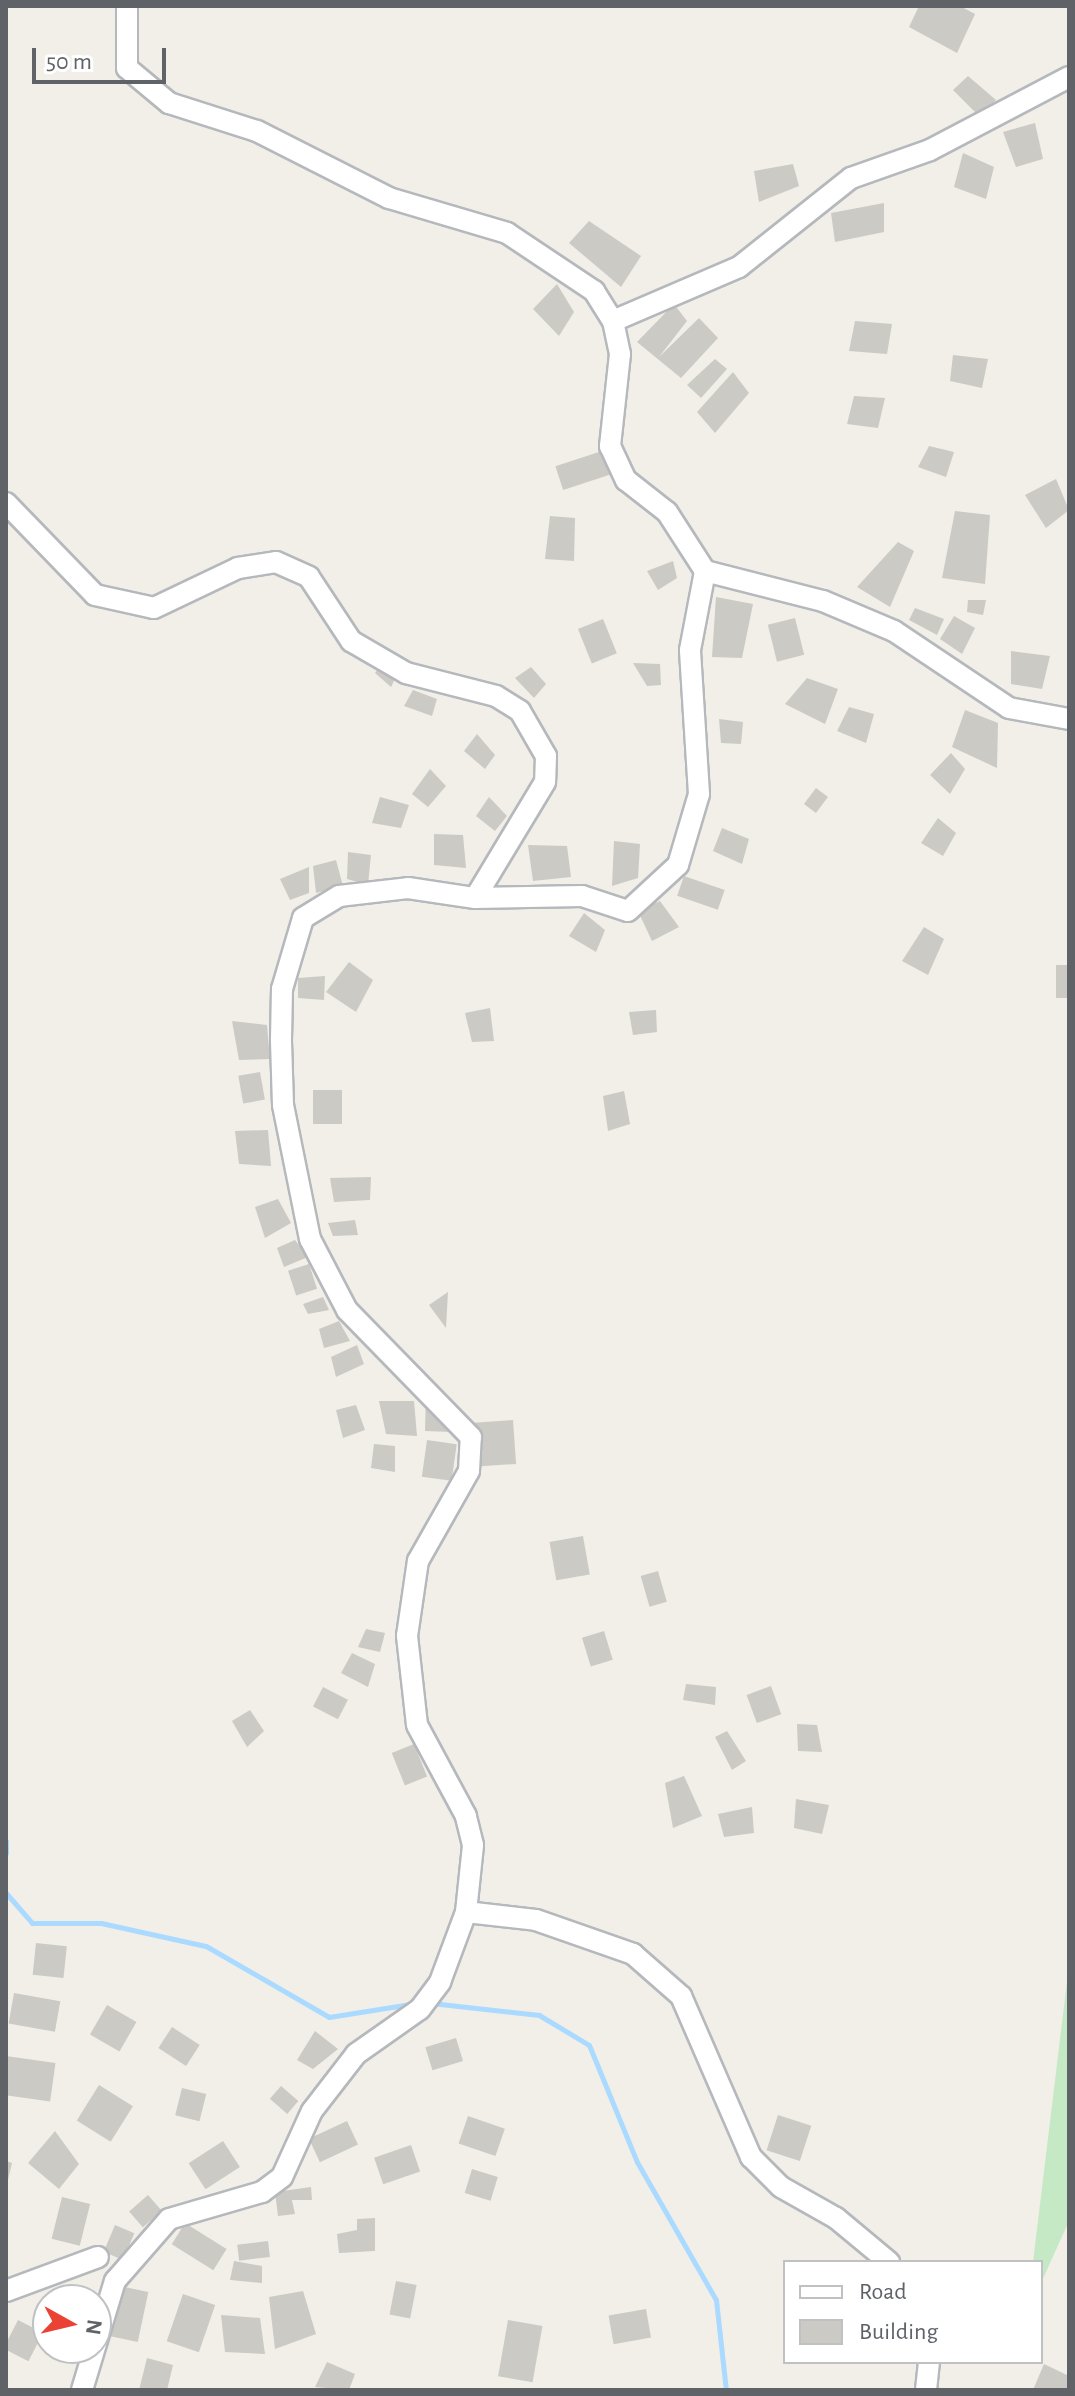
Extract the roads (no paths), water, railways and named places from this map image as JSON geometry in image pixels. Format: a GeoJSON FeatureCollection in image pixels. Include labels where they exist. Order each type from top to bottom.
{"type":"FeatureCollection","features":[{"type":"Feature","properties":{"kind":"street"},"geometry":{"type":"LineString","coordinates":[[127,6],[127,68],[169,103],[257,131],[389,198],[507,233],[594,291],[613,321],[620,354],[610,446],[626,480],[667,512],[705,571],[823,601],[894,631],[1009,708],[1069,719]]}},
{"type":"Feature","properties":{"kind":"street"},"geometry":{"type":"LineString","coordinates":[[613,321],[739,267],[851,178],[930,150],[1069,77]]}},
{"type":"Feature","properties":{"kind":"street"},"geometry":{"type":"LineString","coordinates":[[6,503],[95,595],[154,608],[238,568],[276,562],[309,577],[351,641],[406,673],[496,696],[520,711],[546,756],[545,782],[475,898]]}},
{"type":"Feature","properties":{"kind":"street"},"geometry":{"type":"LineString","coordinates":[[89,2388],[115,2281],[169,2219],[262,2192],[282,2177],[312,2111],[356,2054],[420,2009],[440,1982],[466,1912],[473,1845],[466,1816],[417,1725],[407,1636],[418,1561],[469,1471],[471,1437],[347,1310],[310,1239],[283,1105],[281,1040],[282,989],[303,918],[353,894],[408,888],[475,898],[582,896],[628,911],[678,865],[699,794],[690,650],[705,571]]}},
{"type":"Feature","properties":{"kind":"street"},"geometry":{"type":"LineString","coordinates":[[466,1912],[536,1920],[633,1954],[681,1996],[751,2157],[781,2187],[836,2218],[887,2260]]}},
{"type":"Feature","properties":{"kind":"street"},"geometry":{"type":"LineString","coordinates":[[6,2291],[98,2257]]}},
{"type":"Feature","properties":{"kind":"street"},"geometry":{"type":"LineString","coordinates":[[926,2390],[929,2364]]}},
{"type":"Feature","properties":{"kind":"waterway"},"geometry":{"type":"LineString","coordinates":[[6,1841],[6,1853]]}},
{"type":"Feature","properties":{"kind":"waterway"},"geometry":{"type":"LineString","coordinates":[[6,1893],[32,1923],[101,1923],[206,1946],[329,2017],[417,2003]]}},
{"type":"Feature","properties":{"kind":"waterway"},"geometry":{"type":"LineString","coordinates":[[431,2003],[539,2015],[589,2045],[637,2162],[716,2300],[726,2390]]}}]}
